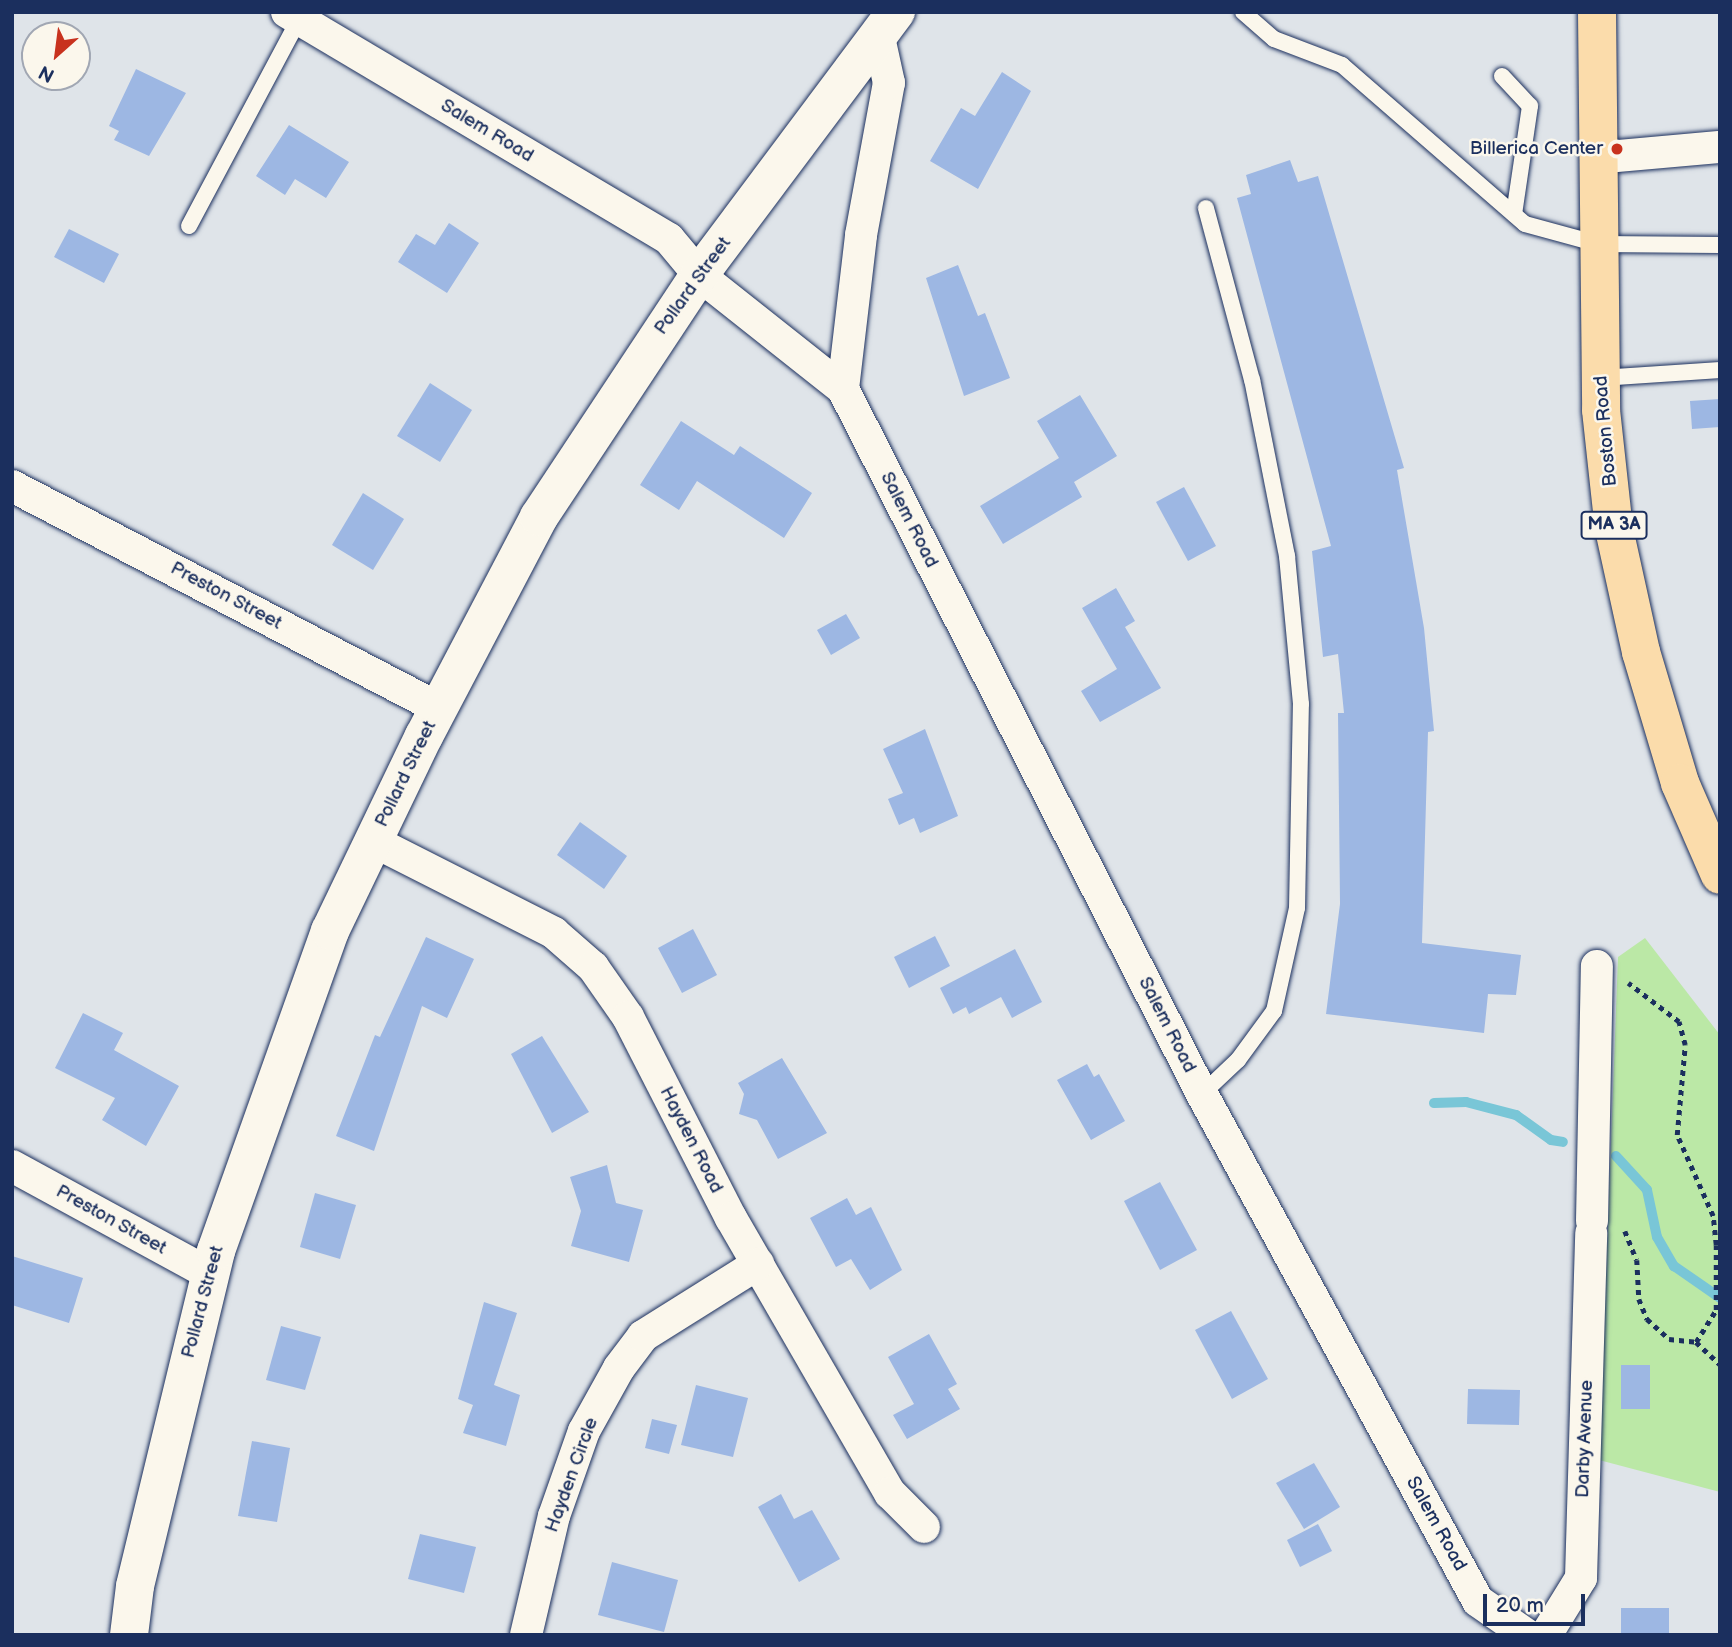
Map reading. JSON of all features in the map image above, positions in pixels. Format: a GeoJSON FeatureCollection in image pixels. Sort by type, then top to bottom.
{"type":"FeatureCollection","features":[{"type":"Feature","properties":{"kind":"main road","name":"Boston Road"},"geometry":{"type":"LineString","coordinates":[[1589,21],[1596,158],[1601,378],[1614,529],[1631,614],[1680,783],[1720,875]]}},
{"type":"Feature","properties":{"kind":"main road","name":"Pollard Street"},"geometry":{"type":"LineString","coordinates":[[129,1635],[135,1586],[210,1274],[325,944],[373,841],[539,517],[699,275],[888,24]]}},
{"type":"Feature","properties":{"kind":"street","name":"Salem Road"},"geometry":{"type":"LineString","coordinates":[[293,16],[669,239],[699,275],[842,388],[1202,1094],[1478,1601],[1527,1635]]}},
{"type":"Feature","properties":{"kind":"street"},"geometry":{"type":"LineString","coordinates":[[842,388],[860,235],[889,83],[888,24]]}},
{"type":"Feature","properties":{"kind":"street"},"geometry":{"type":"LineString","coordinates":[[1596,158],[1720,147]]}},
{"type":"Feature","properties":{"kind":"street","name":"Preston Street"},"geometry":{"type":"LineString","coordinates":[[13,485],[439,708]]}},
{"type":"Feature","properties":{"kind":"street","name":"Hayden Road"},"geometry":{"type":"LineString","coordinates":[[373,841],[554,933],[593,967],[628,1017],[758,1264],[890,1493],[924,1527]]}},
{"type":"Feature","properties":{"kind":"street","name":"Darby Avenue"},"geometry":{"type":"LineString","coordinates":[[1546,1635],[1581,1578],[1597,972]]}},
{"type":"Feature","properties":{"kind":"street","name":"Preston Street"},"geometry":{"type":"LineString","coordinates":[[12,1166],[210,1274]]}},
{"type":"Feature","properties":{"kind":"street","name":"Hayden Circle"},"geometry":{"type":"LineString","coordinates":[[526,1635],[554,1516],[584,1431],[620,1368],[643,1336],[758,1264]]}},
{"type":"Feature","properties":{"kind":"lane"},"geometry":{"type":"LineString","coordinates":[[1243,12],[1273,39],[1342,65],[1525,224],[1598,244],[1720,245]]}},
{"type":"Feature","properties":{"kind":"lane"},"geometry":{"type":"LineString","coordinates":[[189,226],[293,16]]}},
{"type":"Feature","properties":{"kind":"lane"},"geometry":{"type":"LineString","coordinates":[[1502,76],[1530,106],[1514,214]]}},
{"type":"Feature","properties":{"kind":"lane"},"geometry":{"type":"LineString","coordinates":[[1202,1094],[1238,1060],[1274,1011],[1297,908],[1301,704],[1287,556],[1252,380],[1206,208]]}},
{"type":"Feature","properties":{"kind":"lane"},"geometry":{"type":"LineString","coordinates":[[1601,378],[1720,370]]}},
{"type":"Feature","properties":{"kind":"path"},"geometry":{"type":"LineString","coordinates":[[1597,972],[1636,987],[1679,1022],[1686,1068],[1677,1135],[1713,1216],[1717,1282],[1716,1310],[1696,1342]]}},
{"type":"Feature","properties":{"kind":"path"},"geometry":{"type":"LineString","coordinates":[[1592,1217],[1628,1234],[1647,1319],[1669,1339],[1696,1342],[1720,1364]]}},
{"type":"Feature","properties":{"kind":"green space"},"geometry":{"type":"Polygon","coordinates":[[[1645,938],[1720,1035],[1720,1492],[1599,1460],[1618,957],[1645,938]]]}},
{"type":"Feature","properties":{"kind":"building"},"geometry":{"type":"Polygon","coordinates":[[[136,69],[186,93],[149,156],[114,140],[119,131],[109,126],[136,69]]]}},
{"type":"Feature","properties":{"kind":"building"},"geometry":{"type":"Polygon","coordinates":[[[1002,72],[1031,91],[978,189],[930,161],[961,108],[975,116],[1002,72]]]}},
{"type":"Feature","properties":{"kind":"building"},"geometry":{"type":"Polygon","coordinates":[[[289,125],[349,162],[326,198],[295,179],[285,195],[256,176],[289,125]]]}},
{"type":"Feature","properties":{"kind":"building"},"geometry":{"type":"Polygon","coordinates":[[[1290,160],[1298,182],[1318,176],[1404,468],[1397,470],[1424,628],[1434,731],[1428,732],[1422,943],[1521,955],[1516,995],[1488,994],[1484,1033],[1326,1014],[1340,904],[1338,713],[1344,713],[1338,654],[1323,657],[1312,551],[1331,546],[1237,198],[1251,194],[1246,175],[1290,160]]]}},
{"type":"Feature","properties":{"kind":"building"},"geometry":{"type":"Polygon","coordinates":[[[449,223],[479,243],[447,293],[398,262],[416,234],[435,245],[449,223]]]}},
{"type":"Feature","properties":{"kind":"building"},"geometry":{"type":"Polygon","coordinates":[[[69,229],[119,254],[104,283],[54,257],[69,229]]]}},
{"type":"Feature","properties":{"kind":"building"},"geometry":{"type":"Polygon","coordinates":[[[958,265],[978,316],[985,313],[1010,378],[964,396],[926,278],[958,265]]]}},
{"type":"Feature","properties":{"kind":"building"},"geometry":{"type":"Polygon","coordinates":[[[430,383],[472,410],[440,462],[397,436],[430,383]]]}},
{"type":"Feature","properties":{"kind":"building"},"geometry":{"type":"Polygon","coordinates":[[[1080,395],[1117,456],[1074,482],[1082,497],[1003,544],[980,506],[1059,458],[1037,421],[1080,395]]]}},
{"type":"Feature","properties":{"kind":"building"},"geometry":{"type":"Polygon","coordinates":[[[1720,399],[1720,427],[1692,429],[1690,401],[1720,399]]]}},
{"type":"Feature","properties":{"kind":"building"},"geometry":{"type":"Polygon","coordinates":[[[681,421],[734,455],[740,446],[812,493],[784,538],[697,481],[679,510],[640,485],[681,421]]]}},
{"type":"Feature","properties":{"kind":"building"},"geometry":{"type":"Polygon","coordinates":[[[1184,487],[1216,546],[1188,561],[1156,502],[1184,487]]]}},
{"type":"Feature","properties":{"kind":"building"},"geometry":{"type":"Polygon","coordinates":[[[363,493],[404,519],[373,570],[332,545],[363,493]]]}},
{"type":"Feature","properties":{"kind":"building"},"geometry":{"type":"Polygon","coordinates":[[[1116,588],[1135,621],[1125,627],[1161,688],[1100,722],[1081,691],[1117,669],[1082,608],[1116,588]]]}},
{"type":"Feature","properties":{"kind":"building"},"geometry":{"type":"Polygon","coordinates":[[[846,614],[860,638],[831,655],[817,630],[846,614]]]}},
{"type":"Feature","properties":{"kind":"building"},"geometry":{"type":"Polygon","coordinates":[[[925,729],[958,816],[920,833],[914,818],[899,825],[888,799],[903,793],[883,749],[925,729]]]}},
{"type":"Feature","properties":{"kind":"building"},"geometry":{"type":"Polygon","coordinates":[[[580,822],[627,856],[604,889],[557,855],[580,822]]]}},
{"type":"Feature","properties":{"kind":"building"},"geometry":{"type":"Polygon","coordinates":[[[693,929],[717,975],[682,993],[658,948],[693,929]]]}},
{"type":"Feature","properties":{"kind":"building"},"geometry":{"type":"Polygon","coordinates":[[[935,936],[950,966],[909,988],[894,957],[935,936]]]}},
{"type":"Feature","properties":{"kind":"building"},"geometry":{"type":"Polygon","coordinates":[[[426,937],[474,959],[447,1018],[422,1006],[374,1151],[336,1136],[375,1035],[380,1037],[426,937]]]}},
{"type":"Feature","properties":{"kind":"building"},"geometry":{"type":"Polygon","coordinates":[[[1015,949],[1042,1002],[1012,1018],[1001,997],[969,1014],[966,1007],[953,1014],[940,988],[1015,949]]]}},
{"type":"Feature","properties":{"kind":"building"},"geometry":{"type":"Polygon","coordinates":[[[83,1013],[123,1033],[114,1050],[179,1086],[146,1146],[102,1120],[115,1098],[55,1068],[83,1013]]]}},
{"type":"Feature","properties":{"kind":"building"},"geometry":{"type":"Polygon","coordinates":[[[542,1036],[589,1112],[552,1133],[511,1054],[542,1036]]]}},
{"type":"Feature","properties":{"kind":"building"},"geometry":{"type":"Polygon","coordinates":[[[782,1058],[827,1133],[778,1159],[757,1120],[739,1114],[744,1094],[738,1083],[782,1058]]]}},
{"type":"Feature","properties":{"kind":"building"},"geometry":{"type":"Polygon","coordinates":[[[1087,1064],[1094,1077],[1099,1074],[1125,1121],[1091,1140],[1057,1080],[1087,1064]]]}},
{"type":"Feature","properties":{"kind":"building"},"geometry":{"type":"Polygon","coordinates":[[[607,1165],[616,1203],[643,1210],[629,1262],[571,1246],[581,1211],[570,1177],[607,1165]]]}},
{"type":"Feature","properties":{"kind":"building"},"geometry":{"type":"Polygon","coordinates":[[[1160,1182],[1197,1250],[1160,1270],[1124,1201],[1160,1182]]]}},
{"type":"Feature","properties":{"kind":"building"},"geometry":{"type":"Polygon","coordinates":[[[315,1193],[356,1205],[340,1259],[300,1247],[315,1193]]]}},
{"type":"Feature","properties":{"kind":"building"},"geometry":{"type":"Polygon","coordinates":[[[847,1198],[856,1215],[871,1207],[902,1270],[870,1290],[851,1259],[836,1267],[810,1218],[847,1198]]]}},
{"type":"Feature","properties":{"kind":"building"},"geometry":{"type":"Polygon","coordinates":[[[12,1256],[83,1278],[69,1323],[12,1305],[12,1256]]]}},
{"type":"Feature","properties":{"kind":"building"},"geometry":{"type":"Polygon","coordinates":[[[484,1302],[517,1313],[494,1385],[520,1395],[506,1446],[463,1433],[473,1405],[458,1399],[484,1302]]]}},
{"type":"Feature","properties":{"kind":"building"},"geometry":{"type":"Polygon","coordinates":[[[1231,1311],[1268,1379],[1232,1399],[1195,1330],[1231,1311]]]}},
{"type":"Feature","properties":{"kind":"building"},"geometry":{"type":"Polygon","coordinates":[[[281,1326],[321,1337],[305,1390],[266,1380],[281,1326]]]}},
{"type":"Feature","properties":{"kind":"building"},"geometry":{"type":"Polygon","coordinates":[[[929,1334],[957,1384],[948,1389],[960,1409],[907,1439],[893,1415],[914,1404],[888,1357],[929,1334]]]}},
{"type":"Feature","properties":{"kind":"building"},"geometry":{"type":"Polygon","coordinates":[[[1621,1365],[1650,1365],[1650,1409],[1621,1409],[1621,1365]]]}},
{"type":"Feature","properties":{"kind":"building"},"geometry":{"type":"Polygon","coordinates":[[[696,1385],[748,1398],[733,1457],[681,1445],[696,1385]]]}},
{"type":"Feature","properties":{"kind":"building"},"geometry":{"type":"Polygon","coordinates":[[[1468,1389],[1520,1390],[1519,1425],[1467,1424],[1468,1389]]]}},
{"type":"Feature","properties":{"kind":"building"},"geometry":{"type":"Polygon","coordinates":[[[652,1419],[677,1425],[669,1454],[645,1448],[652,1419]]]}},
{"type":"Feature","properties":{"kind":"building"},"geometry":{"type":"Polygon","coordinates":[[[252,1441],[290,1448],[277,1522],[238,1516],[252,1441]]]}},
{"type":"Feature","properties":{"kind":"building"},"geometry":{"type":"Polygon","coordinates":[[[1314,1463],[1340,1507],[1304,1529],[1276,1483],[1314,1463]]]}},
{"type":"Feature","properties":{"kind":"building"},"geometry":{"type":"Polygon","coordinates":[[[781,1494],[794,1519],[812,1510],[840,1559],[799,1582],[758,1507],[781,1494]]]}},
{"type":"Feature","properties":{"kind":"building"},"geometry":{"type":"Polygon","coordinates":[[[1318,1524],[1332,1551],[1300,1567],[1287,1540],[1318,1524]]]}},
{"type":"Feature","properties":{"kind":"building"},"geometry":{"type":"Polygon","coordinates":[[[420,1534],[476,1547],[464,1593],[408,1579],[420,1534]]]}},
{"type":"Feature","properties":{"kind":"building"},"geometry":{"type":"Polygon","coordinates":[[[612,1562],[678,1580],[664,1632],[598,1615],[612,1562]]]}},
{"type":"Feature","properties":{"kind":"building"},"geometry":{"type":"Polygon","coordinates":[[[1621,1608],[1669,1608],[1669,1635],[1621,1635],[1621,1608]]]}},
{"type":"Feature","properties":{"kind":"waterway"},"geometry":{"type":"LineString","coordinates":[[1434,1103],[1466,1102],[1516,1115],[1551,1140],[1563,1142]]}},
{"type":"Feature","properties":{"kind":"waterway"},"geometry":{"type":"LineString","coordinates":[[1616,1156],[1647,1190],[1657,1237],[1674,1266],[1720,1298]]}},
{"type":"Feature","properties":{"kind":"place","name":"Billerica Center"},"geometry":{"type":"Point","coordinates":[1617,149]}}]}
